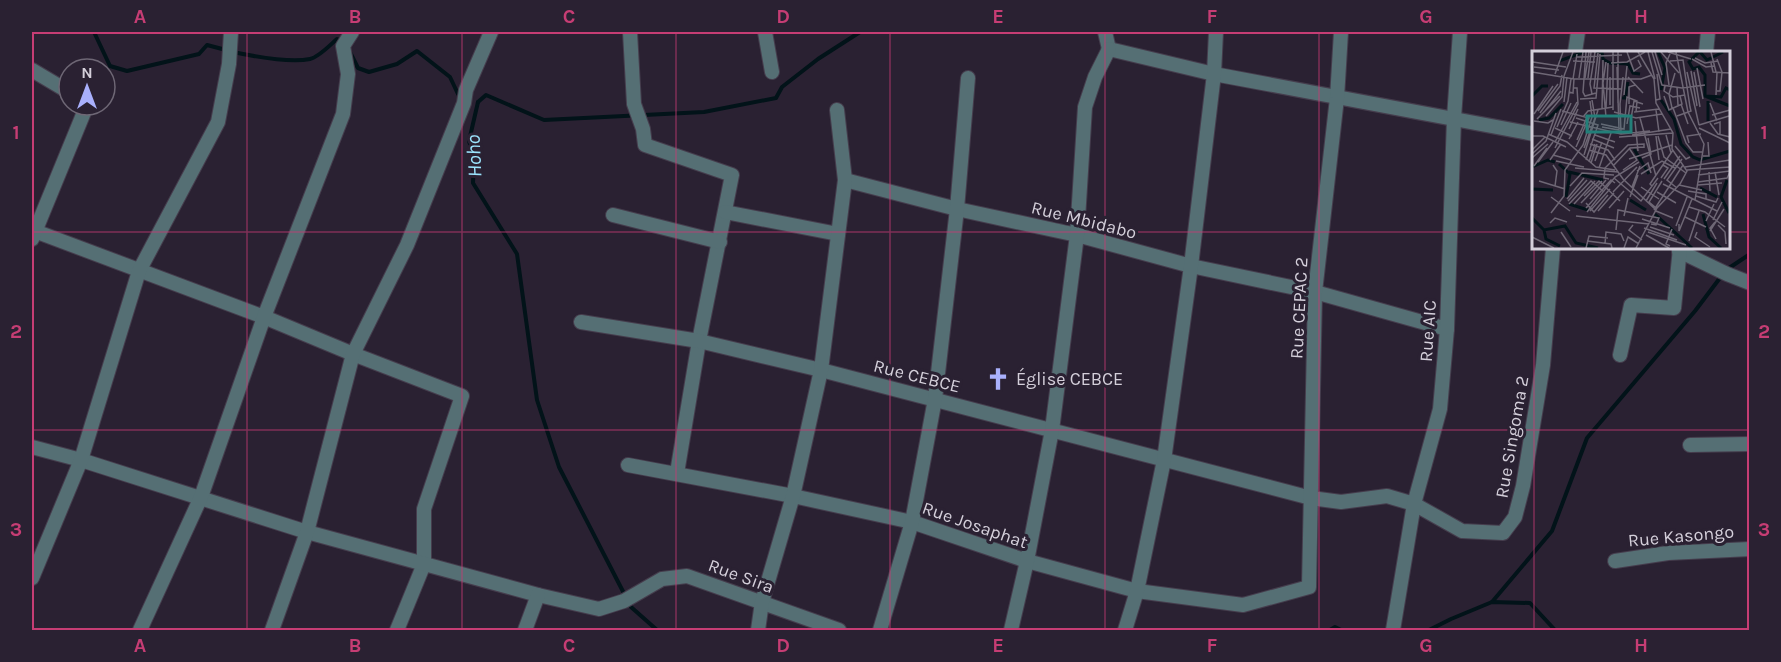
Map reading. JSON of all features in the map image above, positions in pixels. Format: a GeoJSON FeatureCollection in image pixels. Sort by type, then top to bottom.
{"type":"FeatureCollection","features":[{"type":"Feature","properties":{"kind":"street"},"geometry":{"type":"LineString","coordinates":[[140,630],[201,497],[264,317],[343,114],[348,74],[343,46],[352,32]]}},
{"type":"Feature","properties":{"kind":"street"},"geometry":{"type":"LineString","coordinates":[[272,630],[308,532],[353,354],[407,245],[491,32]]}},
{"type":"Feature","properties":{"kind":"street"},"geometry":{"type":"LineString","coordinates":[[630,32],[634,104],[643,129],[645,145],[732,175],[699,341],[677,473]]}},
{"type":"Feature","properties":{"kind":"street"},"geometry":{"type":"LineString","coordinates":[[765,32],[772,72]]}},
{"type":"Feature","properties":{"kind":"street"},"geometry":{"type":"LineString","coordinates":[[1011,630],[1027,561],[1052,429],[1077,235],[1085,107],[1095,76],[1108,49],[1105,32]]}},
{"type":"Feature","properties":{"kind":"street"},"geometry":{"type":"LineString","coordinates":[[1125,630],[1137,591],[1164,460],[1191,266],[1214,74],[1216,32]]}},
{"type":"Feature","properties":{"kind":"street","name":"Rue CEPAC 2"},"geometry":{"type":"LineString","coordinates":[[1310,587],[1315,292],[1337,98],[1341,32]]}},
{"type":"Feature","properties":{"kind":"street","name":"Rue AIC"},"geometry":{"type":"LineString","coordinates":[[1393,629],[1413,504],[1440,409],[1447,329],[1454,118],[1460,32]]}},
{"type":"Feature","properties":{"kind":"street"},"geometry":{"type":"LineString","coordinates":[[1575,51],[1578,32]]}},
{"type":"Feature","properties":{"kind":"street"},"geometry":{"type":"LineString","coordinates":[[1706,51],[1708,32]]}},
{"type":"Feature","properties":{"kind":"street"},"geometry":{"type":"LineString","coordinates":[[32,578],[81,460],[139,271],[218,122],[229,64],[230,36]]}},
{"type":"Feature","properties":{"kind":"street"},"geometry":{"type":"LineString","coordinates":[[1108,49],[1214,74],[1532,134]]}},
{"type":"Feature","properties":{"kind":"street"},"geometry":{"type":"LineString","coordinates":[[32,70],[57,85]]}},
{"type":"Feature","properties":{"kind":"street"},"geometry":{"type":"LineString","coordinates":[[880,630],[912,522],[935,399],[957,209],[968,78]]}},
{"type":"Feature","properties":{"kind":"street"},"geometry":{"type":"LineString","coordinates":[[758,630],[762,602],[793,496],[821,370],[845,180],[837,110]]}},
{"type":"Feature","properties":{"kind":"street"},"geometry":{"type":"LineString","coordinates":[[82,117],[32,233],[264,317],[462,396],[424,509],[424,564],[398,630]]}},
{"type":"Feature","properties":{"kind":"street","name":"Rue Mbidabo"},"geometry":{"type":"LineString","coordinates":[[845,180],[957,209],[1077,235],[1191,266],[1315,292],[1447,329]]}},
{"type":"Feature","properties":{"kind":"street"},"geometry":{"type":"LineString","coordinates":[[725,212],[838,234]]}},
{"type":"Feature","properties":{"kind":"street"},"geometry":{"type":"LineString","coordinates":[[613,215],[720,242]]}},
{"type":"Feature","properties":{"kind":"street","name":"Rue Singoma 2"},"geometry":{"type":"LineString","coordinates":[[1413,504],[1462,531],[1503,533],[1515,517],[1523,486],[1543,365],[1553,249]]}},
{"type":"Feature","properties":{"kind":"street"},"geometry":{"type":"LineString","coordinates":[[1620,355],[1631,305],[1674,308],[1680,249],[1749,283]]}},
{"type":"Feature","properties":{"kind":"street","name":"Rue CEBCE"},"geometry":{"type":"LineString","coordinates":[[581,322],[699,341],[821,370],[1311,498],[1341,502],[1387,496],[1413,504]]}},
{"type":"Feature","properties":{"kind":"street"},"geometry":{"type":"LineString","coordinates":[[1690,445],[1749,444]]}},
{"type":"Feature","properties":{"kind":"street","name":"Rue Sira"},"geometry":{"type":"LineString","coordinates":[[32,447],[81,460],[308,532],[538,595],[599,609],[628,598],[662,579],[687,576],[839,630]]}},
{"type":"Feature","properties":{"kind":"street","name":"Rue Josaphat"},"geometry":{"type":"LineString","coordinates":[[628,465],[793,496],[912,522],[1027,561],[1137,591],[1244,605],[1310,587]]}},
{"type":"Feature","properties":{"kind":"street","name":"Rue Kasongo"},"geometry":{"type":"LineString","coordinates":[[1615,561],[1668,554],[1749,549]]}},
{"type":"Feature","properties":{"kind":"street"},"geometry":{"type":"LineString","coordinates":[[525,630],[538,595]]}},
{"type":"Feature","properties":{"kind":"waterway","name":"Hoho"},"geometry":{"type":"LineString","coordinates":[[94,32],[110,66],[127,71],[199,54],[207,45],[226,50]]}},
{"type":"Feature","properties":{"kind":"waterway"},"geometry":{"type":"LineString","coordinates":[[478,102],[486,95],[544,120],[704,112],[776,98],[782,87],[818,59],[860,32]]}},
{"type":"Feature","properties":{"kind":"waterway","name":"Hoho"},"geometry":{"type":"LineString","coordinates":[[233,52],[302,60],[317,56],[337,39],[341,41]]}},
{"type":"Feature","properties":{"kind":"waterway","name":"Hoho"},"geometry":{"type":"LineString","coordinates":[[349,50],[358,68],[369,72],[397,64],[417,51],[450,77],[458,94],[461,95]]}},
{"type":"Feature","properties":{"kind":"waterway","name":"Hoho"},"geometry":{"type":"LineString","coordinates":[[478,102],[469,141],[474,156],[473,183],[517,254],[537,400],[559,467],[631,607],[657,630]]}},
{"type":"Feature","properties":{"kind":"waterway"},"geometry":{"type":"LineString","coordinates":[[1492,602],[1552,531],[1587,438],[1695,311],[1726,270],[1750,254]]}},
{"type":"Feature","properties":{"kind":"waterway","name":"Hoho"},"geometry":{"type":"LineString","coordinates":[[1429,630],[1492,602],[1530,603],[1555,630]]}},
{"type":"Feature","properties":{"kind":"waterway","name":"Hoho"},"geometry":{"type":"LineString","coordinates":[[1330,630],[1335,627],[1341,630]]}},
{"type":"Feature","properties":{"kind":"place","name":"Église CEBCE"},"geometry":{"type":"Point","coordinates":[998,379]}}]}
